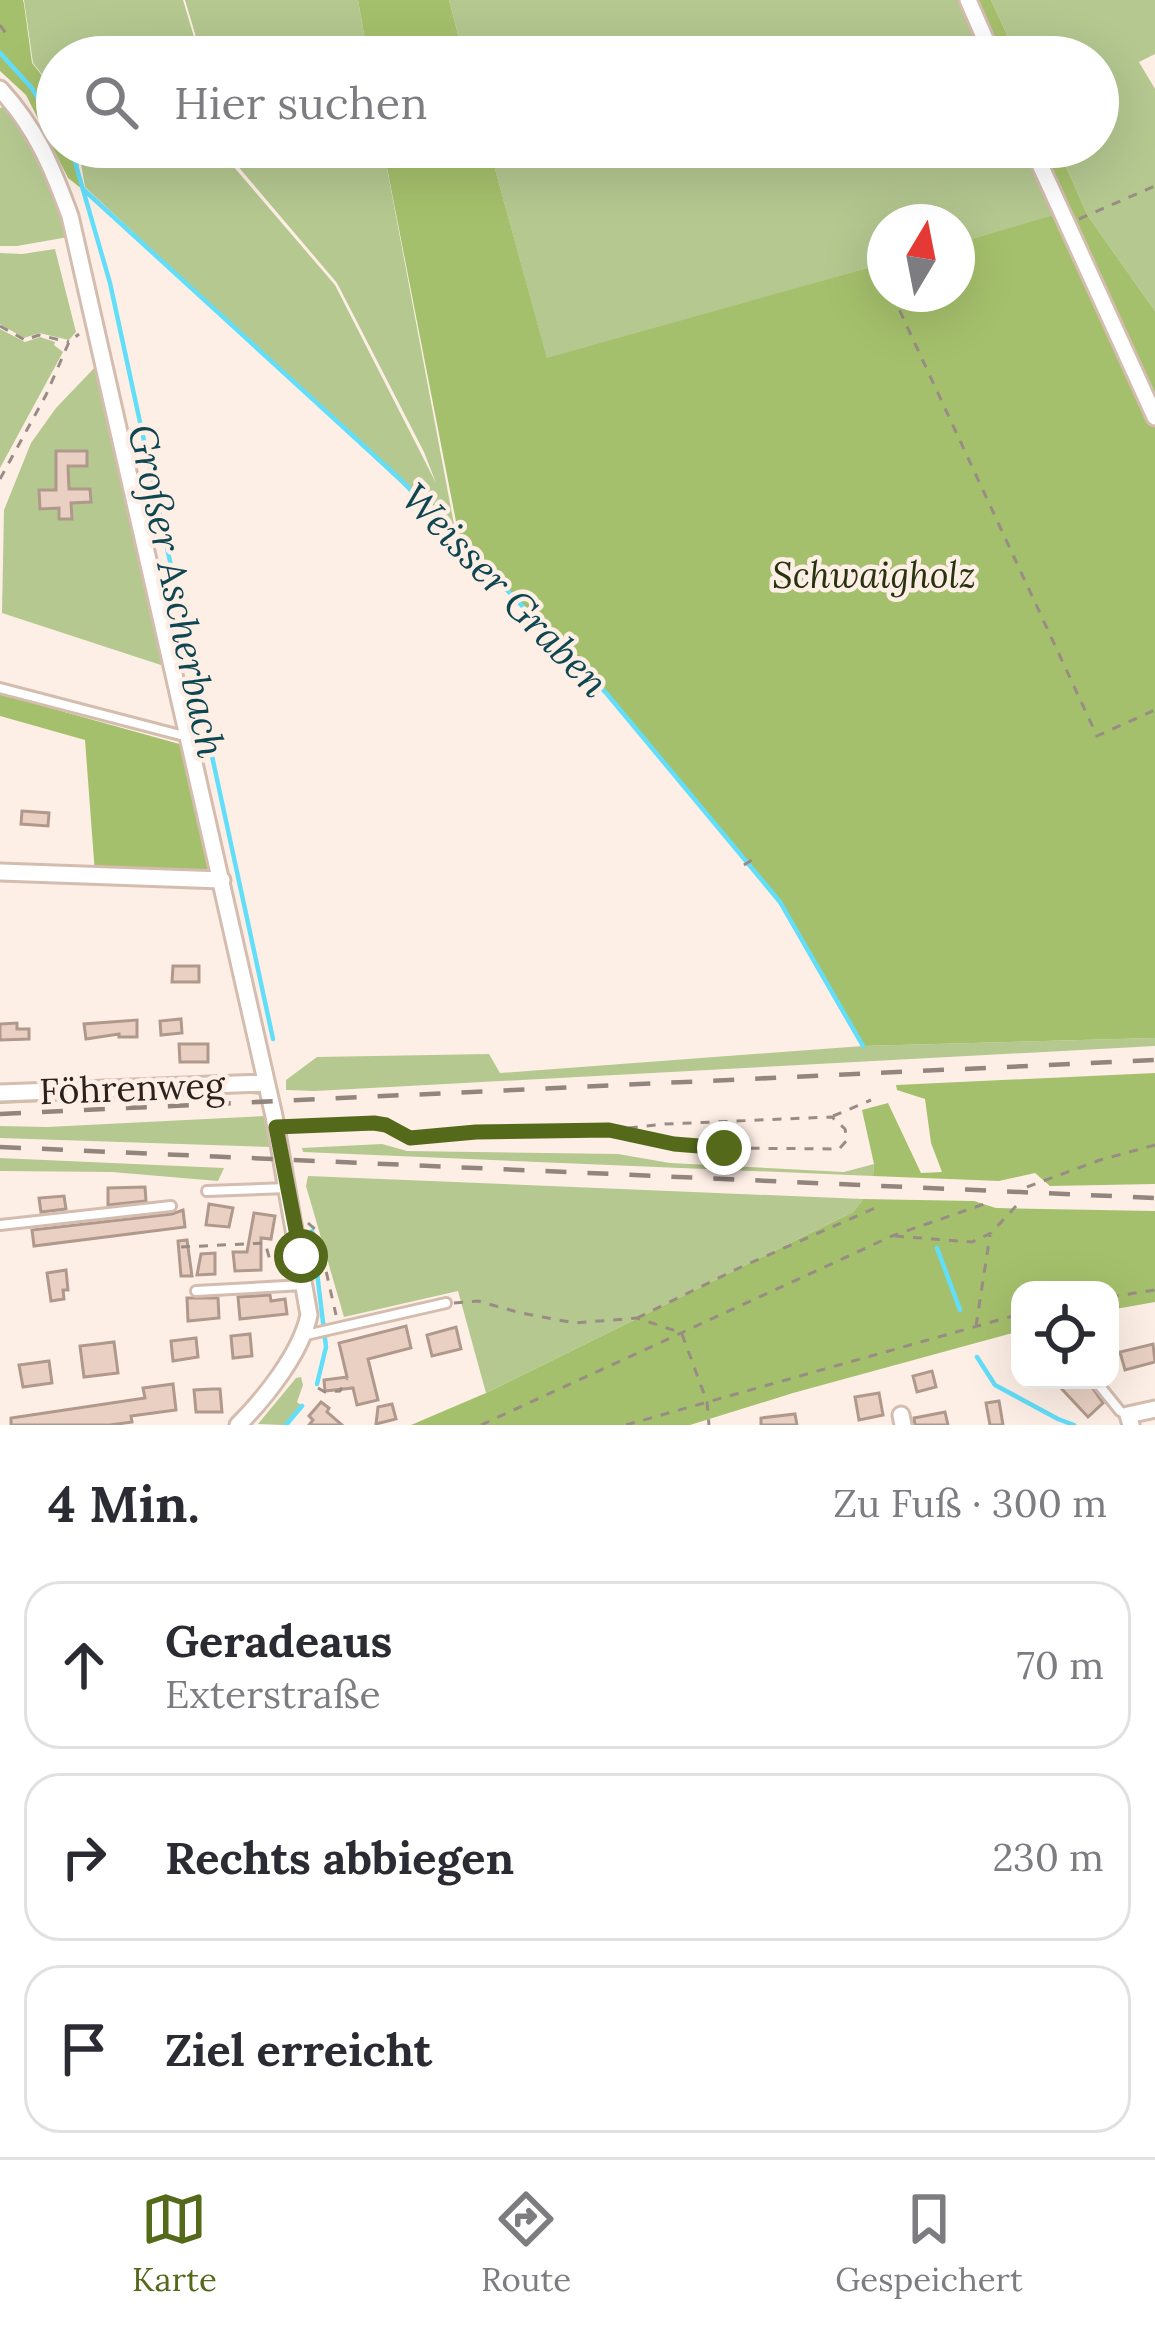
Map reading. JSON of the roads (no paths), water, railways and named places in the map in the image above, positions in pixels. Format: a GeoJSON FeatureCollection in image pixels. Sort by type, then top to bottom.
{"type":"FeatureCollection","features":[{"type":"Feature","properties":{"kind":"street"},"geometry":{"type":"LineString","coordinates":[[968,0],[984,36]]}},
{"type":"Feature","properties":{"kind":"street"},"geometry":{"type":"LineString","coordinates":[[0,89],[36,139]]}},
{"type":"Feature","properties":{"kind":"street"},"geometry":{"type":"LineString","coordinates":[[53,168],[70,216],[301,1256],[309,1316],[304,1336],[238,1425]]}},
{"type":"Feature","properties":{"kind":"street"},"geometry":{"type":"LineString","coordinates":[[1041,168],[1155,417]]}},
{"type":"Feature","properties":{"kind":"street"},"geometry":{"type":"LineString","coordinates":[[0,872],[221,880]]}},
{"type":"Feature","properties":{"kind":"street","name":"Föhrenweg"},"geometry":{"type":"LineString","coordinates":[[0,1093],[265,1082]]}},
{"type":"Feature","properties":{"kind":"street"},"geometry":{"type":"LineString","coordinates":[[1129,1420],[1155,1408]]}},
{"type":"Feature","properties":{"kind":"lane"},"geometry":{"type":"LineString","coordinates":[[0,688],[189,738]]}},
{"type":"Feature","properties":{"kind":"lane"},"geometry":{"type":"LineString","coordinates":[[207,1191],[287,1182]]}},
{"type":"Feature","properties":{"kind":"lane"},"geometry":{"type":"LineString","coordinates":[[0,1225],[171,1206]]}},
{"type":"Feature","properties":{"kind":"lane"},"geometry":{"type":"LineString","coordinates":[[196,1291],[305,1285]]}},
{"type":"Feature","properties":{"kind":"lane"},"geometry":{"type":"LineString","coordinates":[[304,1336],[446,1303]]}},
{"type":"Feature","properties":{"kind":"lane"},"geometry":{"type":"LineString","coordinates":[[1102,1389],[1129,1420]]}},
{"type":"Feature","properties":{"kind":"waterway","name":"Großer Ascherbach"},"geometry":{"type":"LineString","coordinates":[[0,53],[36,95]]}},
{"type":"Feature","properties":{"kind":"waterway","name":"Großer Ascherbach"},"geometry":{"type":"LineString","coordinates":[[77,168],[110,283],[273,1039]]}},
{"type":"Feature","properties":{"kind":"waterway","name":"Weisser Graben"},"geometry":{"type":"LineString","coordinates":[[83,189],[400,479],[607,694],[780,902],[863,1046]]}},
{"type":"Feature","properties":{"kind":"waterway","name":"Großer Ascherbach"},"geometry":{"type":"LineString","coordinates":[[312,1231],[326,1347],[317,1384]]}},
{"type":"Feature","properties":{"kind":"waterway","name":"Weisser Graben"},"geometry":{"type":"LineString","coordinates":[[937,1248],[960,1310]]}},
{"type":"Feature","properties":{"kind":"waterway","name":"Weisser Graben"},"geometry":{"type":"LineString","coordinates":[[977,1357],[995,1385],[1074,1425]]}},
{"type":"Feature","properties":{"kind":"waterway","name":"Großer Ascherbach"},"geometry":{"type":"LineString","coordinates":[[286,1425],[302,1406]]}},
{"type":"Feature","properties":{"kind":"railway"},"geometry":{"type":"LineString","coordinates":[[0,1114],[1155,1060]]}},
{"type":"Feature","properties":{"kind":"railway"},"geometry":{"type":"LineString","coordinates":[[0,1147],[1155,1198]]}},
{"type":"Feature","properties":{"kind":"park label","name":"Schwaigholz"},"geometry":{"type":"Point","coordinates":[874,575]}}]}
